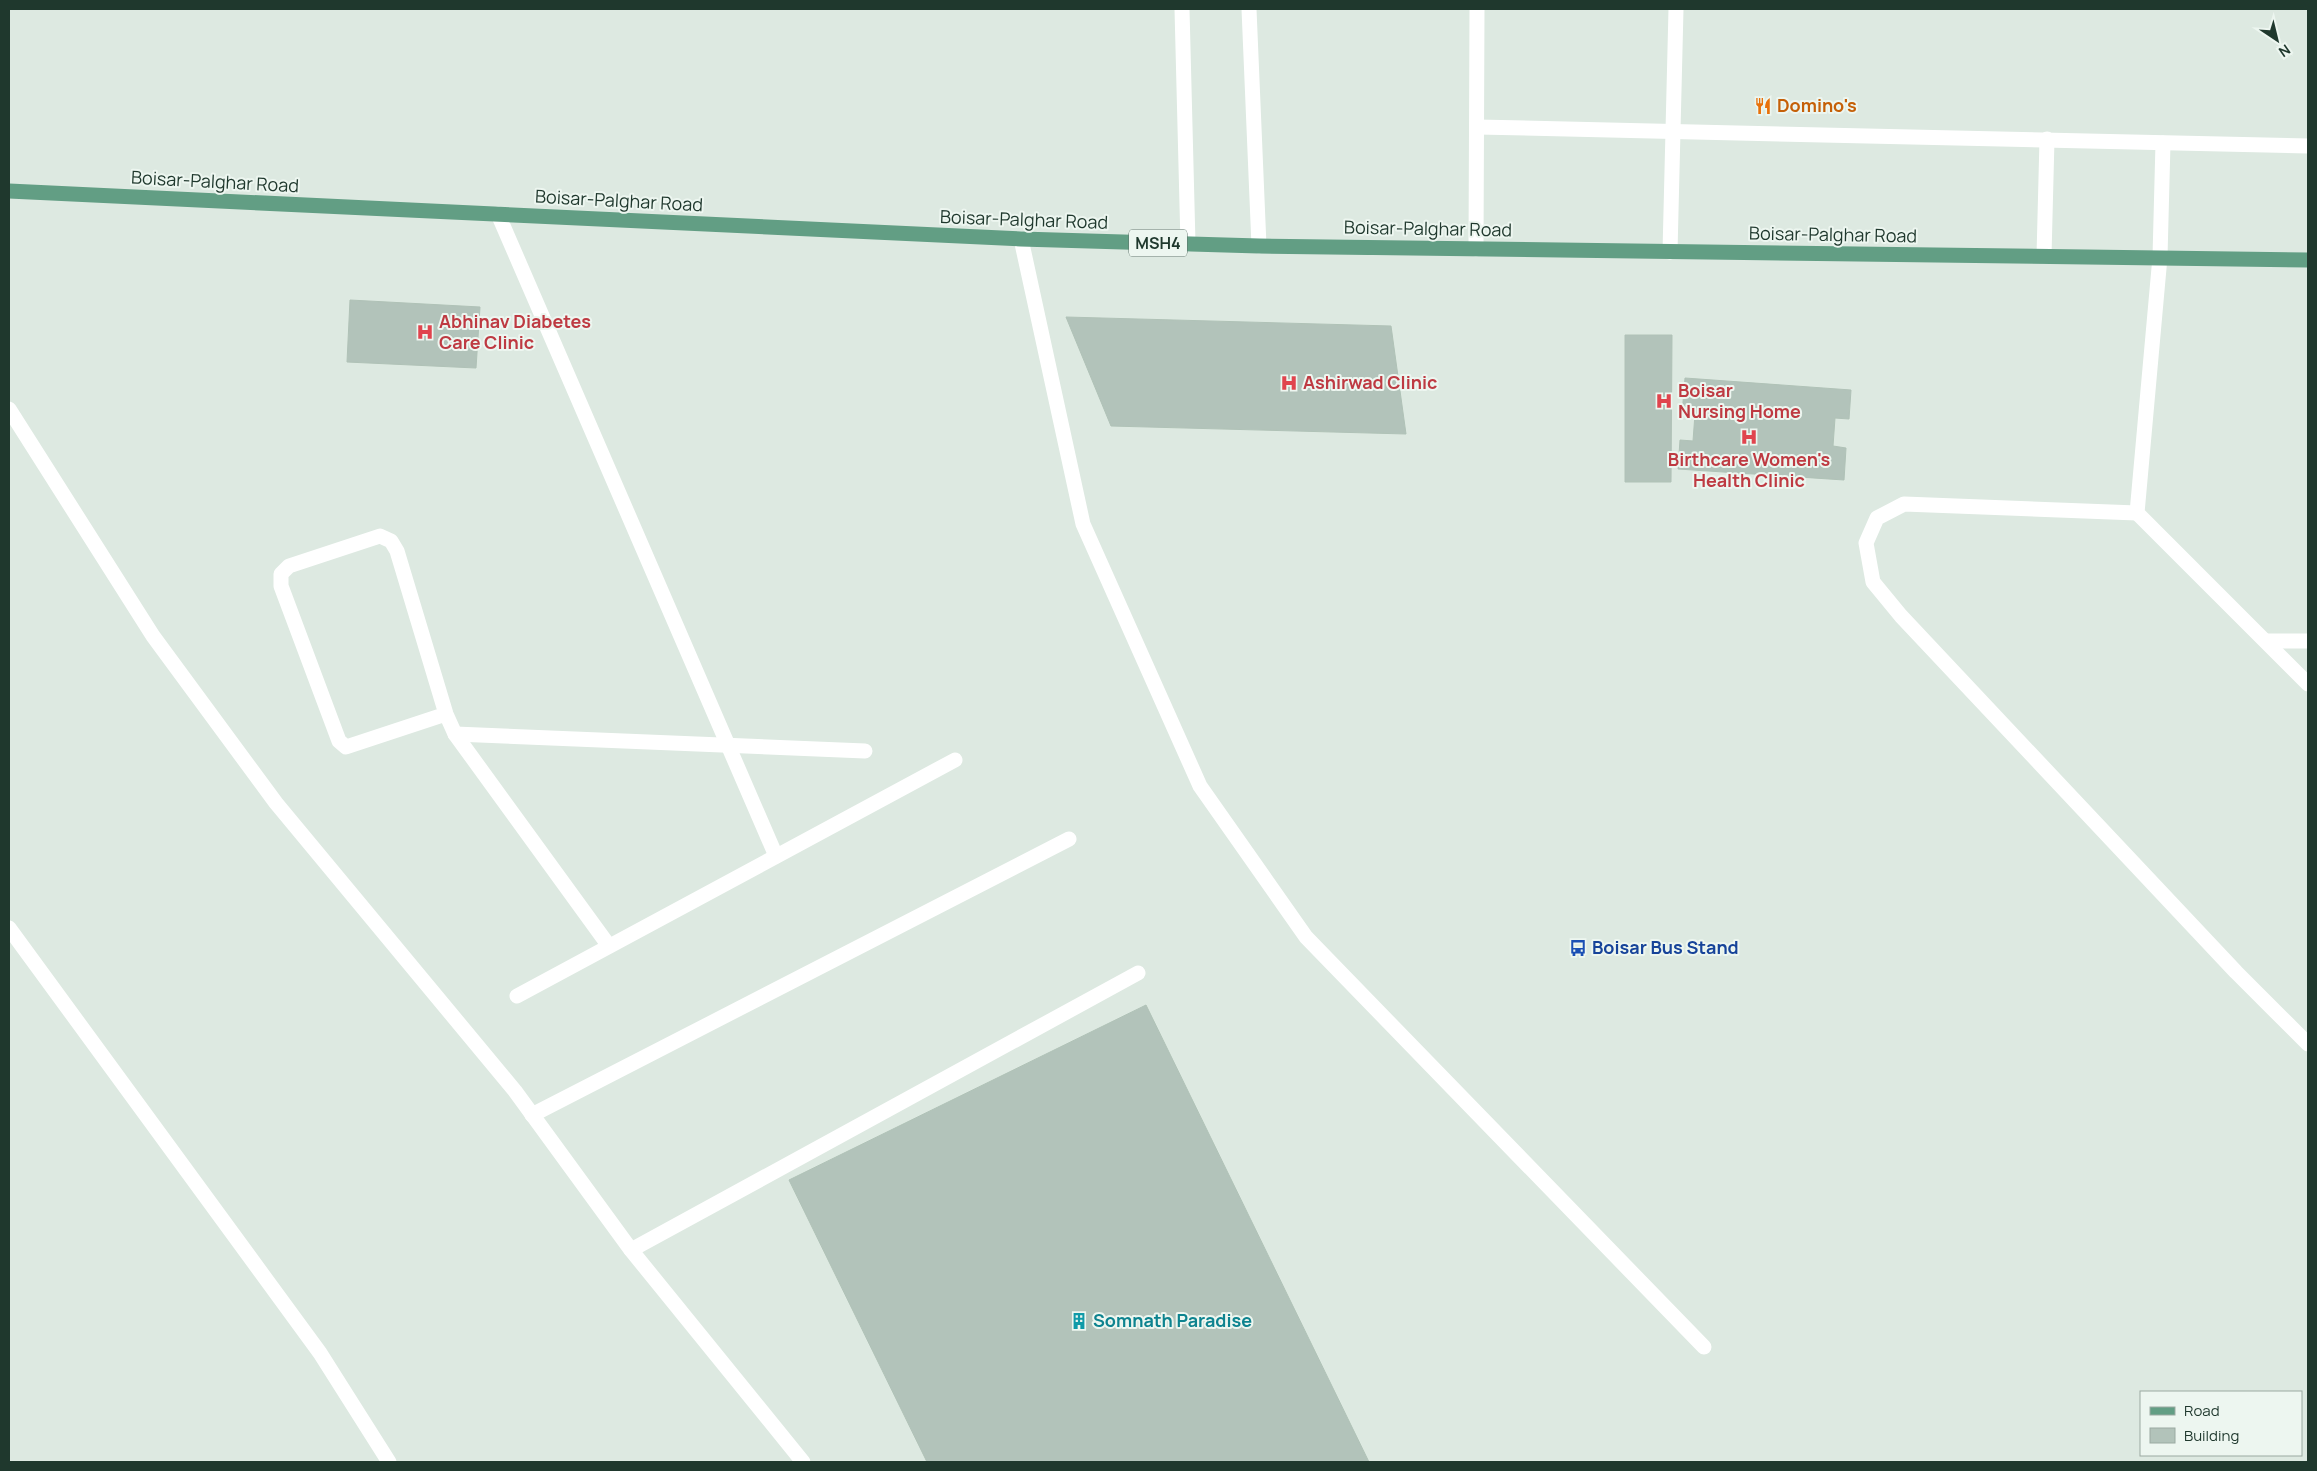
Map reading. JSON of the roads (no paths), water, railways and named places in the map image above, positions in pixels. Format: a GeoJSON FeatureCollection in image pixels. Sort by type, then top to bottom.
{"type":"FeatureCollection","features":[{"type":"Feature","properties":{"kind":"main road","name":"Boisar-Palghar Road"},"geometry":{"type":"LineString","coordinates":[[9,191],[1021,239],[1259,246],[2308,260]]}},
{"type":"Feature","properties":{"kind":"street"},"geometry":{"type":"LineString","coordinates":[[1182,9],[1188,244]]}},
{"type":"Feature","properties":{"kind":"street"},"geometry":{"type":"LineString","coordinates":[[1249,9],[1259,246]]}},
{"type":"Feature","properties":{"kind":"street"},"geometry":{"type":"LineString","coordinates":[[1476,249],[1477,9]]}},
{"type":"Feature","properties":{"kind":"street"},"geometry":{"type":"LineString","coordinates":[[1670,252],[1676,9]]}},
{"type":"Feature","properties":{"kind":"street"},"geometry":{"type":"LineString","coordinates":[[1477,127],[2308,146]]}},
{"type":"Feature","properties":{"kind":"street"},"geometry":{"type":"LineString","coordinates":[[2044,256],[2046,139]]}},
{"type":"Feature","properties":{"kind":"street"},"geometry":{"type":"LineString","coordinates":[[2137,513],[2160,258],[2163,143]]}},
{"type":"Feature","properties":{"kind":"street"},"geometry":{"type":"LineString","coordinates":[[498,214],[776,856]]}},
{"type":"Feature","properties":{"kind":"street"},"geometry":{"type":"LineString","coordinates":[[1021,239],[1082,524],[1200,786],[1306,937],[1704,1347]]}},
{"type":"Feature","properties":{"kind":"street"},"geometry":{"type":"LineString","coordinates":[[9,409],[153,636],[276,802],[532,1115],[631,1250],[803,1462]]}},
{"type":"Feature","properties":{"kind":"street"},"geometry":{"type":"LineString","coordinates":[[2308,684],[2137,513],[1904,504],[1877,518],[1866,543],[1873,582],[1902,616],[2236,972],[2308,1044]]}},
{"type":"Feature","properties":{"kind":"street"},"geometry":{"type":"LineString","coordinates":[[446,714],[346,747],[340,741],[333,723],[282,586],[281,574],[289,566],[380,536],[391,541],[397,551],[446,714],[455,734],[608,946]]}},
{"type":"Feature","properties":{"kind":"street"},"geometry":{"type":"LineString","coordinates":[[2266,642],[2308,641]]}},
{"type":"Feature","properties":{"kind":"street"},"geometry":{"type":"LineString","coordinates":[[455,734],[866,751]]}},
{"type":"Feature","properties":{"kind":"street"},"geometry":{"type":"LineString","coordinates":[[517,996],[955,760]]}},
{"type":"Feature","properties":{"kind":"street"},"geometry":{"type":"LineString","coordinates":[[532,1115],[1069,839]]}},
{"type":"Feature","properties":{"kind":"street"},"geometry":{"type":"LineString","coordinates":[[9,928],[320,1353],[389,1462]]}},
{"type":"Feature","properties":{"kind":"street"},"geometry":{"type":"LineString","coordinates":[[631,1250],[1138,973]]}},
{"type":"Feature","properties":{"kind":"place","name":"Domino's"},"geometry":{"type":"Point","coordinates":[1763,106]}},
{"type":"Feature","properties":{"kind":"place","name":"Abhinav Diabetes Care Clinic"},"geometry":{"type":"Point","coordinates":[425,332]}},
{"type":"Feature","properties":{"kind":"place","name":"Ashirwad Clinic"},"geometry":{"type":"Point","coordinates":[1289,383]}},
{"type":"Feature","properties":{"kind":"place","name":"Boisar Nursing Home"},"geometry":{"type":"Point","coordinates":[1664,401]}},
{"type":"Feature","properties":{"kind":"place","name":"Birthcare Women's Health Clinic"},"geometry":{"type":"Point","coordinates":[1749,437]}},
{"type":"Feature","properties":{"kind":"place","name":"Boisar Bus Stand"},"geometry":{"type":"Point","coordinates":[1578,948]}},
{"type":"Feature","properties":{"kind":"place","name":"Somnath Paradise"},"geometry":{"type":"Point","coordinates":[1079,1321]}}]}
